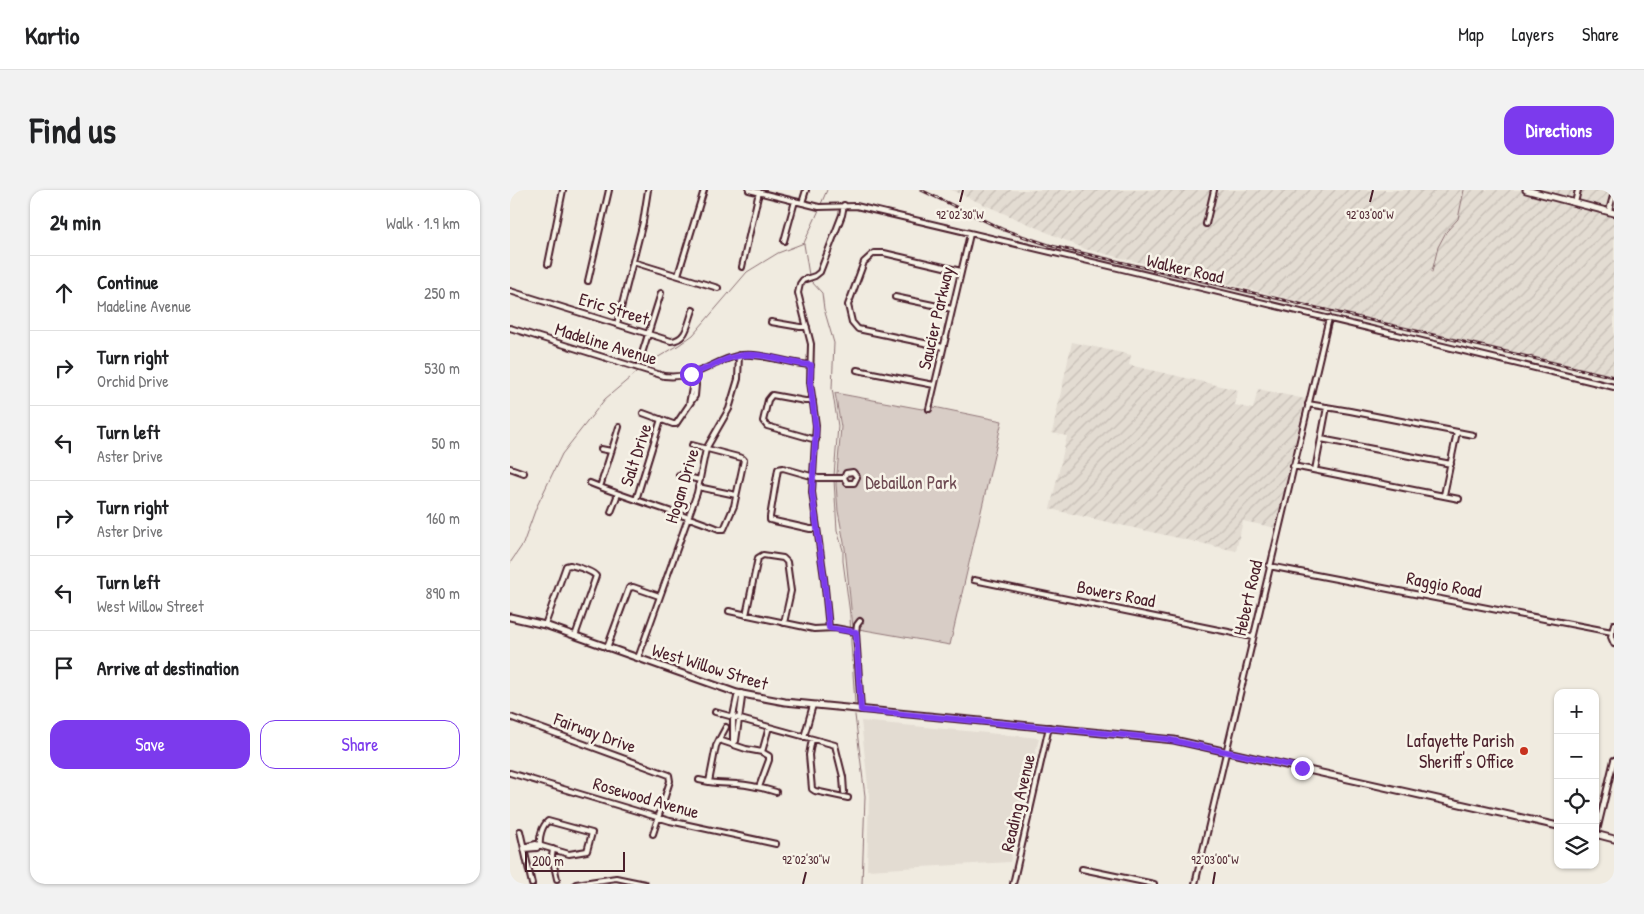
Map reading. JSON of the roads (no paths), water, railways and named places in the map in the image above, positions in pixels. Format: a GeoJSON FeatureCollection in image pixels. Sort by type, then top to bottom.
{"type":"FeatureCollection","features":[{"type":"Feature","properties":{"kind":"main road"},"geometry":{"type":"LineString","coordinates":[[1526,190],[1612,212]]}},
{"type":"Feature","properties":{"kind":"main road","name":"West Willow Street"},"geometry":{"type":"LineString","coordinates":[[510,617],[545,625],[740,694],[773,701],[1166,739],[1554,825]]}},
{"type":"Feature","properties":{"kind":"main road"},"geometry":{"type":"LineString","coordinates":[[1599,836],[1614,839]]}},
{"type":"Feature","properties":{"kind":"street"},"geometry":{"type":"LineString","coordinates":[[548,264],[563,190]]}},
{"type":"Feature","properties":{"kind":"street"},"geometry":{"type":"LineString","coordinates":[[588,281],[609,190]]}},
{"type":"Feature","properties":{"kind":"street"},"geometry":{"type":"LineString","coordinates":[[617,324],[643,222],[644,203],[648,190]]}},
{"type":"Feature","properties":{"kind":"street"},"geometry":{"type":"LineString","coordinates":[[678,275],[704,190]]}},
{"type":"Feature","properties":{"kind":"street","name":"Walker Road"},"geometry":{"type":"LineString","coordinates":[[749,190],[819,207],[856,206],[1614,387]]}},
{"type":"Feature","properties":{"kind":"street"},"geometry":{"type":"LineString","coordinates":[[802,203],[806,190]]}},
{"type":"Feature","properties":{"kind":"street"},"geometry":{"type":"LineString","coordinates":[[1206,224],[1214,190]]}},
{"type":"Feature","properties":{"kind":"street"},"geometry":{"type":"LineString","coordinates":[[1575,203],[1578,190]]}},
{"type":"Feature","properties":{"kind":"street"},"geometry":{"type":"LineString","coordinates":[[742,267],[759,192]]}},
{"type":"Feature","properties":{"kind":"street"},"geometry":{"type":"LineString","coordinates":[[1612,212],[1614,192]]}},
{"type":"Feature","properties":{"kind":"street"},"geometry":{"type":"LineString","coordinates":[[784,241],[795,201]]}},
{"type":"Feature","properties":{"kind":"street"},"geometry":{"type":"LineString","coordinates":[[829,628],[812,492],[816,425],[810,382],[811,349],[799,296],[799,288],[803,280],[820,272],[844,205]]}},
{"type":"Feature","properties":{"kind":"street","name":"Saucier Parkway"},"geometry":{"type":"LineString","coordinates":[[929,409],[970,234]]}},
{"type":"Feature","properties":{"kind":"street"},"geometry":{"type":"LineString","coordinates":[[943,347],[858,329],[852,322],[848,305],[864,262],[874,253],[884,253],[962,271]]}},
{"type":"Feature","properties":{"kind":"street"},"geometry":{"type":"LineString","coordinates":[[633,262],[718,288]]}},
{"type":"Feature","properties":{"kind":"street","name":"Eric Street"},"geometry":{"type":"LineString","coordinates":[[510,291],[671,340],[681,338],[685,333],[693,310]]}},
{"type":"Feature","properties":{"kind":"street"},"geometry":{"type":"LineString","coordinates":[[639,363],[660,293]]}},
{"type":"Feature","properties":{"kind":"street"},"geometry":{"type":"LineString","coordinates":[[895,297],[952,309]]}},
{"type":"Feature","properties":{"kind":"street","name":"Hebert Road"},"geometry":{"type":"LineString","coordinates":[[1195,884],[1329,318]]}},
{"type":"Feature","properties":{"kind":"street"},"geometry":{"type":"LineString","coordinates":[[771,322],[800,328],[807,327]]}},
{"type":"Feature","properties":{"kind":"street","name":"Madeline Avenue"},"geometry":{"type":"LineString","coordinates":[[510,328],[658,375],[693,374],[739,355],[755,355],[811,365]]}},
{"type":"Feature","properties":{"kind":"street","name":"Hogan Drive"},"geometry":{"type":"LineString","coordinates":[[638,658],[698,487],[706,449],[729,409],[738,379],[739,355]]}},
{"type":"Feature","properties":{"kind":"street"},"geometry":{"type":"LineString","coordinates":[[857,370],[934,385]]}},
{"type":"Feature","properties":{"kind":"street"},"geometry":{"type":"LineString","coordinates":[[643,413],[675,424],[692,401],[696,392],[693,374]]}},
{"type":"Feature","properties":{"kind":"street"},"geometry":{"type":"LineString","coordinates":[[813,400],[805,401],[772,395],[768,400],[763,421],[767,426],[816,440]]}},
{"type":"Feature","properties":{"kind":"street"},"geometry":{"type":"LineString","coordinates":[[1308,404],[1473,435]]}},
{"type":"Feature","properties":{"kind":"street"},"geometry":{"type":"LineString","coordinates":[[1315,470],[1328,407]]}},
{"type":"Feature","properties":{"kind":"street","name":"Salt Drive"},"geometry":{"type":"LineString","coordinates":[[636,500],[662,419]]}},
{"type":"Feature","properties":{"kind":"street"},"geometry":{"type":"LineString","coordinates":[[600,487],[619,427]]}},
{"type":"Feature","properties":{"kind":"street"},"geometry":{"type":"LineString","coordinates":[[1444,496],[1457,432]]}},
{"type":"Feature","properties":{"kind":"street"},"geometry":{"type":"LineString","coordinates":[[1321,438],[1451,464]]}},
{"type":"Feature","properties":{"kind":"street"},"geometry":{"type":"LineString","coordinates":[[590,483],[719,529],[724,529],[731,514],[744,460],[692,445]]}},
{"type":"Feature","properties":{"kind":"street"},"geometry":{"type":"LineString","coordinates":[[601,448],[611,451]]}},
{"type":"Feature","properties":{"kind":"street"},"geometry":{"type":"LineString","coordinates":[[1293,466],[1459,499]]}},
{"type":"Feature","properties":{"kind":"street"},"geometry":{"type":"LineString","coordinates":[[510,468],[524,473]]}},
{"type":"Feature","properties":{"kind":"street"},"geometry":{"type":"LineString","coordinates":[[817,529],[774,522],[770,518],[777,473],[780,468],[813,477],[844,478]]}},
{"type":"Feature","properties":{"kind":"street"},"geometry":{"type":"LineString","coordinates":[[679,475],[700,480]]}},
{"type":"Feature","properties":{"kind":"street"},"geometry":{"type":"LineString","coordinates":[[698,487],[736,495]]}},
{"type":"Feature","properties":{"kind":"street"},"geometry":{"type":"LineString","coordinates":[[611,512],[618,494]]}},
{"type":"Feature","properties":{"kind":"street"},"geometry":{"type":"LineString","coordinates":[[746,614],[758,558],[763,555],[783,558],[788,563],[791,591],[784,623]]}},
{"type":"Feature","properties":{"kind":"street"},"geometry":{"type":"LineString","coordinates":[[545,625],[566,566],[578,567],[594,573],[596,578],[575,636]]}},
{"type":"Feature","properties":{"kind":"street","name":"Raggio Road"},"geometry":{"type":"LineString","coordinates":[[1270,566],[1612,632]]}},
{"type":"Feature","properties":{"kind":"street","name":"Bowers Road"},"geometry":{"type":"LineString","coordinates":[[974,580],[1253,637]]}},
{"type":"Feature","properties":{"kind":"street"},"geometry":{"type":"LineString","coordinates":[[607,648],[629,588],[633,587],[659,596]]}},
{"type":"Feature","properties":{"kind":"street"},"geometry":{"type":"LineString","coordinates":[[729,611],[814,629],[829,628],[856,632]]}},
{"type":"Feature","properties":{"kind":"street"},"geometry":{"type":"LineString","coordinates":[[860,621],[856,632],[861,710]]}},
{"type":"Feature","properties":{"kind":"street"},"geometry":{"type":"LineString","coordinates":[[1614,624],[1612,632],[1614,644]]}},
{"type":"Feature","properties":{"kind":"street"},"geometry":{"type":"LineString","coordinates":[[732,743],[736,741],[737,736],[742,698],[740,694]]}},
{"type":"Feature","properties":{"kind":"street"},"geometry":{"type":"LineString","coordinates":[[732,743],[734,709],[737,696],[740,694]]}},
{"type":"Feature","properties":{"kind":"street"},"geometry":{"type":"LineString","coordinates":[[804,737],[813,705]]}},
{"type":"Feature","properties":{"kind":"street"},"geometry":{"type":"LineString","coordinates":[[734,709],[737,711],[741,708]]}},
{"type":"Feature","properties":{"kind":"street"},"geometry":{"type":"LineString","coordinates":[[715,712],[835,745],[843,777],[844,792]]}},
{"type":"Feature","properties":{"kind":"street","name":"Fairway Drive"},"geometry":{"type":"LineString","coordinates":[[510,717],[667,773],[670,776],[658,817]]}},
{"type":"Feature","properties":{"kind":"street"},"geometry":{"type":"LineString","coordinates":[[762,752],[769,726]]}},
{"type":"Feature","properties":{"kind":"street"},"geometry":{"type":"LineString","coordinates":[[710,782],[716,746],[726,727]]}},
{"type":"Feature","properties":{"kind":"street","name":"Reading Avenue"},"geometry":{"type":"LineString","coordinates":[[1013,884],[1049,727]]}},
{"type":"Feature","properties":{"kind":"street"},"geometry":{"type":"LineString","coordinates":[[812,739],[809,755],[812,789],[848,798]]}},
{"type":"Feature","properties":{"kind":"street"},"geometry":{"type":"LineString","coordinates":[[719,740],[762,752],[769,756],[759,787]]}},
{"type":"Feature","properties":{"kind":"street"},"geometry":{"type":"LineString","coordinates":[[1599,824],[1614,760]]}},
{"type":"Feature","properties":{"kind":"street","name":"Rosewood Avenue"},"geometry":{"type":"LineString","coordinates":[[510,773],[682,824],[776,844]]}},
{"type":"Feature","properties":{"kind":"street"},"geometry":{"type":"LineString","coordinates":[[699,780],[722,785],[727,783],[759,787],[776,792]]}},
{"type":"Feature","properties":{"kind":"street"},"geometry":{"type":"LineString","coordinates":[[653,834],[658,817]]}},
{"type":"Feature","properties":{"kind":"street"},"geometry":{"type":"LineString","coordinates":[[525,849],[539,845],[569,854],[587,851],[592,833],[548,821],[544,824],[539,845]]}},
{"type":"Feature","properties":{"kind":"street"},"geometry":{"type":"LineString","coordinates":[[520,831],[532,884]]}},
{"type":"Feature","properties":{"kind":"street"},"geometry":{"type":"LineString","coordinates":[[553,849],[552,856],[557,879]]}},
{"type":"Feature","properties":{"kind":"street"},"geometry":{"type":"LineString","coordinates":[[1082,870],[1154,884]]}},
{"type":"Feature","properties":{"kind":"street"},"geometry":{"type":"LineString","coordinates":[[576,884],[616,878],[645,884]]}},
{"type":"Feature","properties":{"kind":"waterway"},"geometry":{"type":"LineString","coordinates":[[821,204],[827,190]]}},
{"type":"Feature","properties":{"kind":"waterway"},"geometry":{"type":"LineString","coordinates":[[1432,272],[1438,247],[1446,232],[1458,219],[1464,190]]}},
{"type":"Feature","properties":{"kind":"waterway"},"geometry":{"type":"LineString","coordinates":[[643,366],[693,335],[747,272],[778,253],[804,243],[819,210]]}},
{"type":"Feature","properties":{"kind":"waterway"},"geometry":{"type":"LineString","coordinates":[[804,244],[809,275]]}},
{"type":"Feature","properties":{"kind":"waterway"},"geometry":{"type":"LineString","coordinates":[[811,281],[822,293],[824,309],[834,343],[832,388],[838,426],[834,476]]}},
{"type":"Feature","properties":{"kind":"waterway"},"geometry":{"type":"LineString","coordinates":[[510,563],[523,544],[536,508],[562,454],[605,399],[637,372]]}},
{"type":"Feature","properties":{"kind":"waterway"},"geometry":{"type":"LineString","coordinates":[[834,480],[837,530],[843,550],[850,614],[855,703]]}},
{"type":"Feature","properties":{"kind":"waterway"},"geometry":{"type":"LineString","coordinates":[[855,715],[865,796],[862,884]]}},
{"type":"Feature","properties":{"kind":"railway"},"geometry":{"type":"LineString","coordinates":[[921,190],[1004,230],[1052,246],[1614,377]]}},
{"type":"Feature","properties":{"kind":"place","name":"Lafayette Parish Sheriff's Office"},"geometry":{"type":"Point","coordinates":[1524,751]}},
{"type":"Feature","properties":{"kind":"park label","name":"Debaillon Park"},"geometry":{"type":"Point","coordinates":[911,483]}}]}
